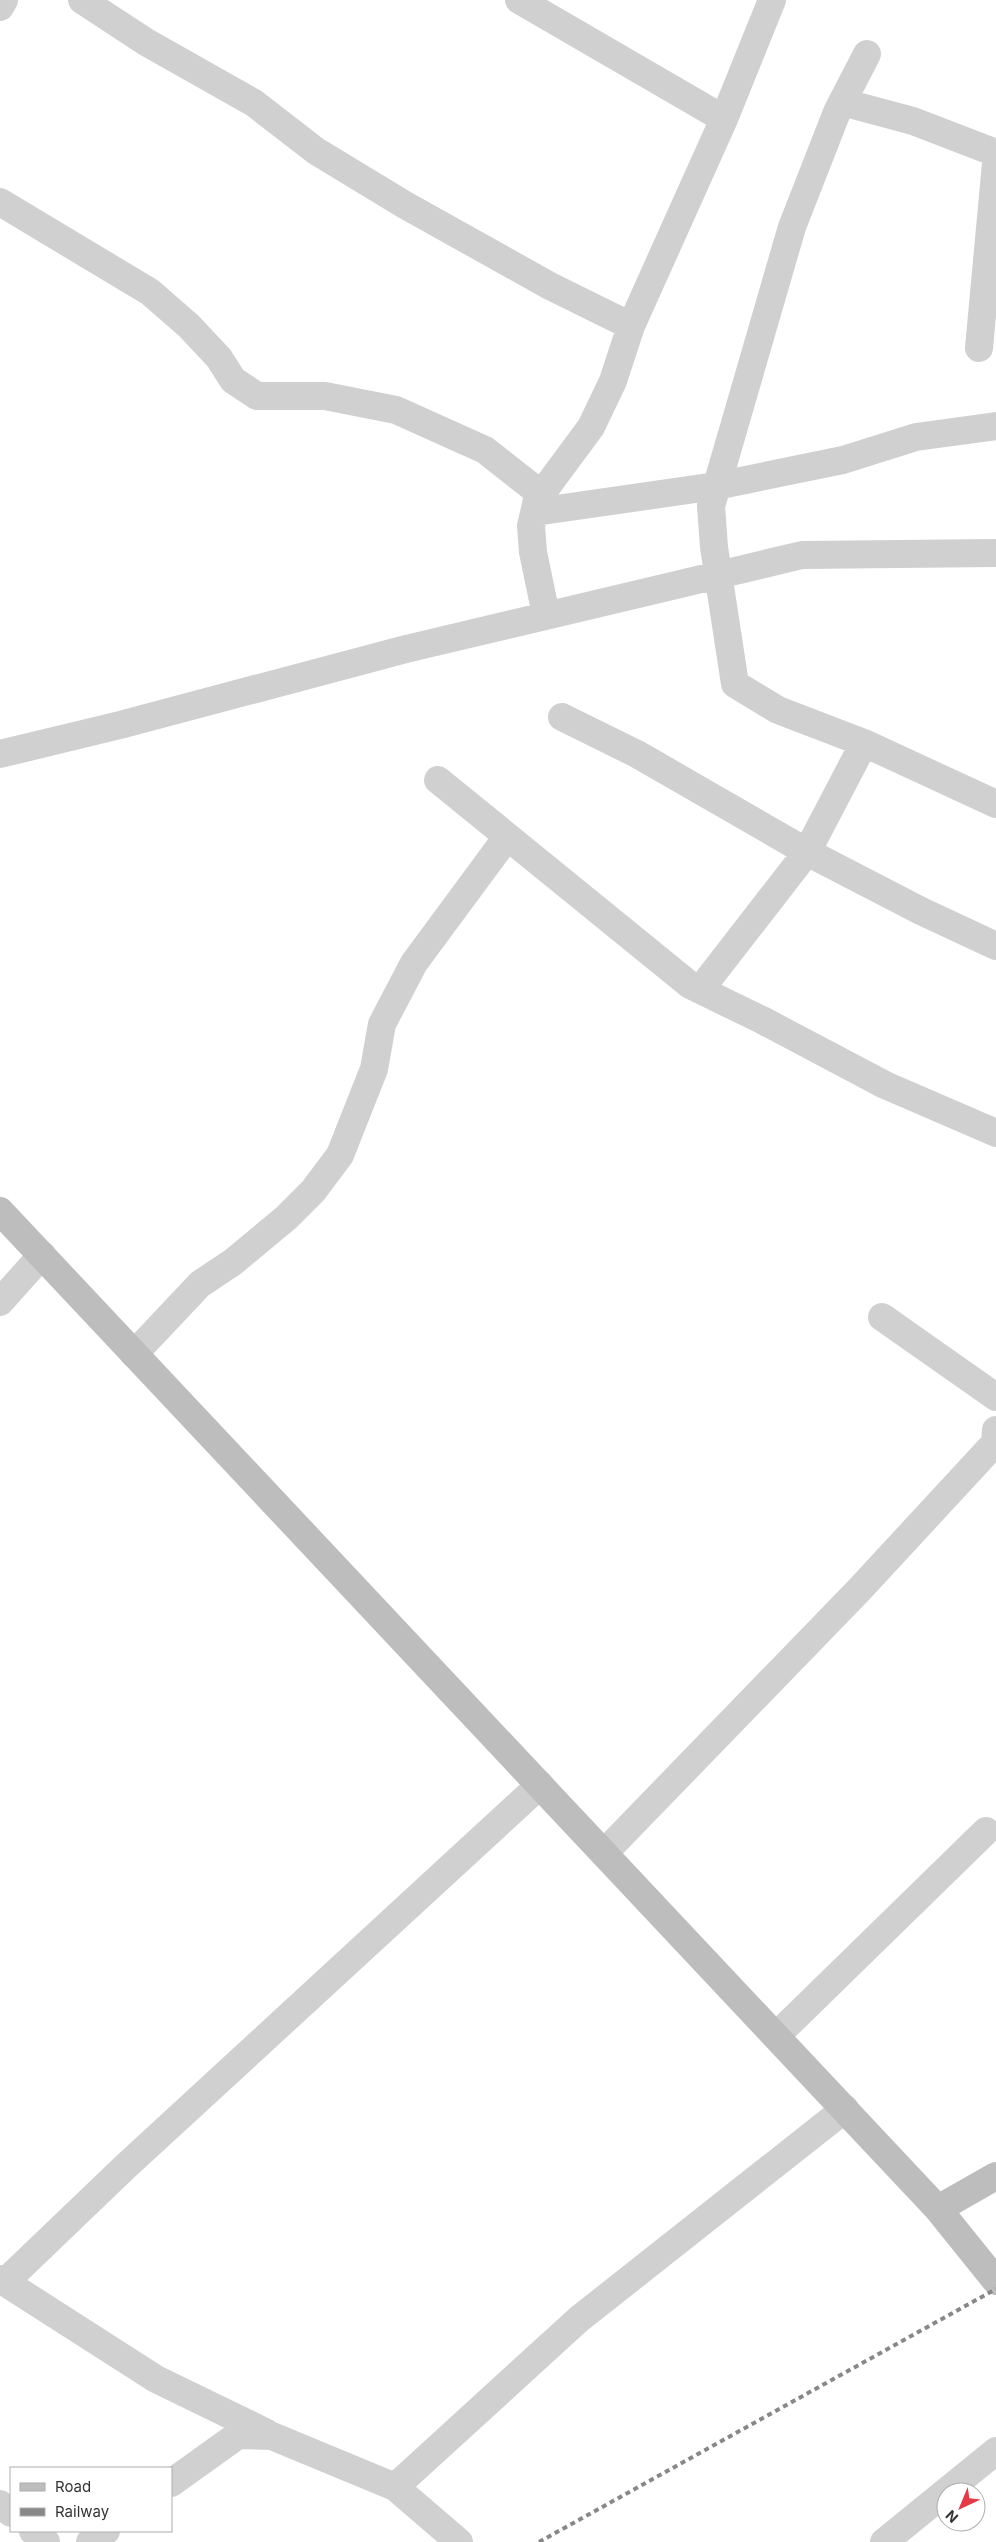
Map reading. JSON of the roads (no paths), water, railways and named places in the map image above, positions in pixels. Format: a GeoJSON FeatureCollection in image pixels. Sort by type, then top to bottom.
{"type":"FeatureCollection","features":[{"type":"Feature","properties":{"kind":"main road"},"geometry":{"type":"LineString","coordinates":[[0,1211],[844,2109],[938,2210],[996,2281]]}},
{"type":"Feature","properties":{"kind":"main road"},"geometry":{"type":"LineString","coordinates":[[938,2210],[996,2176]]}},
{"type":"Feature","properties":{"kind":"street"},"geometry":{"type":"LineString","coordinates":[[0,7],[4,0]]}},
{"type":"Feature","properties":{"kind":"street"},"geometry":{"type":"LineString","coordinates":[[82,0],[146,42],[254,103],[316,151],[405,205],[550,286],[631,326]]}},
{"type":"Feature","properties":{"kind":"street"},"geometry":{"type":"LineString","coordinates":[[519,0],[724,119]]}},
{"type":"Feature","properties":{"kind":"street"},"geometry":{"type":"LineString","coordinates":[[546,615],[533,552],[532,526],[538,503],[591,427],[613,381],[631,326],[724,119],[772,0]]}},
{"type":"Feature","properties":{"kind":"street"},"geometry":{"type":"LineString","coordinates":[[867,54],[842,102],[792,227],[711,506],[718,574],[735,684],[778,710],[864,743],[996,804]]}},
{"type":"Feature","properties":{"kind":"street"},"geometry":{"type":"LineString","coordinates":[[842,102],[913,121],[996,153]]}},
{"type":"Feature","properties":{"kind":"street"},"geometry":{"type":"LineString","coordinates":[[979,348],[996,163]]}},
{"type":"Feature","properties":{"kind":"street"},"geometry":{"type":"LineString","coordinates":[[0,202],[150,292],[195,332],[219,358],[233,380],[257,396],[325,396],[396,410],[485,450],[538,503]]}},
{"type":"Feature","properties":{"kind":"street"},"geometry":{"type":"LineString","coordinates":[[538,503],[716,486],[843,460],[916,437],[996,426]]}},
{"type":"Feature","properties":{"kind":"street"},"geometry":{"type":"LineString","coordinates":[[0,754],[120,725],[406,649],[802,555],[996,553]]}},
{"type":"Feature","properties":{"kind":"street"},"geometry":{"type":"LineString","coordinates":[[562,717],[637,754],[807,852],[921,911],[996,946]]}},
{"type":"Feature","properties":{"kind":"street"},"geometry":{"type":"LineString","coordinates":[[700,990],[807,852],[864,743]]}},
{"type":"Feature","properties":{"kind":"street"},"geometry":{"type":"LineString","coordinates":[[438,780],[690,985],[762,1020],[885,1085],[996,1133]]}},
{"type":"Feature","properties":{"kind":"street"},"geometry":{"type":"LineString","coordinates":[[134,1354],[200,1284],[233,1262],[286,1218],[314,1190],[340,1155],[374,1069],[382,1024],[414,963],[507,837]]}},
{"type":"Feature","properties":{"kind":"street"},"geometry":{"type":"LineString","coordinates":[[0,1302],[42,1255]]}},
{"type":"Feature","properties":{"kind":"street"},"geometry":{"type":"LineString","coordinates":[[882,1317],[996,1397]]}},
{"type":"Feature","properties":{"kind":"street"},"geometry":{"type":"LineString","coordinates":[[604,1853],[859,1590],[995,1443],[996,1430]]}},
{"type":"Feature","properties":{"kind":"street"},"geometry":{"type":"LineString","coordinates":[[459,2542],[394,2487],[272,2436],[156,2380],[3,2281],[124,2167],[540,1785]]}},
{"type":"Feature","properties":{"kind":"street"},"geometry":{"type":"LineString","coordinates":[[776,2036],[986,1831]]}},
{"type":"Feature","properties":{"kind":"street"},"geometry":{"type":"LineString","coordinates":[[394,2487],[579,2319],[844,2109]]}},
{"type":"Feature","properties":{"kind":"street"},"geometry":{"type":"LineString","coordinates":[[172,2482],[238,2435],[272,2436]]}},
{"type":"Feature","properties":{"kind":"street"},"geometry":{"type":"LineString","coordinates":[[884,2542],[996,2451]]}},
{"type":"Feature","properties":{"kind":"street"},"geometry":{"type":"LineString","coordinates":[[0,2504],[10,2512]]}},
{"type":"Feature","properties":{"kind":"street"},"geometry":{"type":"LineString","coordinates":[[34,2532],[46,2542]]}},
{"type":"Feature","properties":{"kind":"street"},"geometry":{"type":"LineString","coordinates":[[90,2542],[105,2532]]}},
{"type":"Feature","properties":{"kind":"railway"},"geometry":{"type":"LineString","coordinates":[[539,2542],[996,2289]]}}]}
